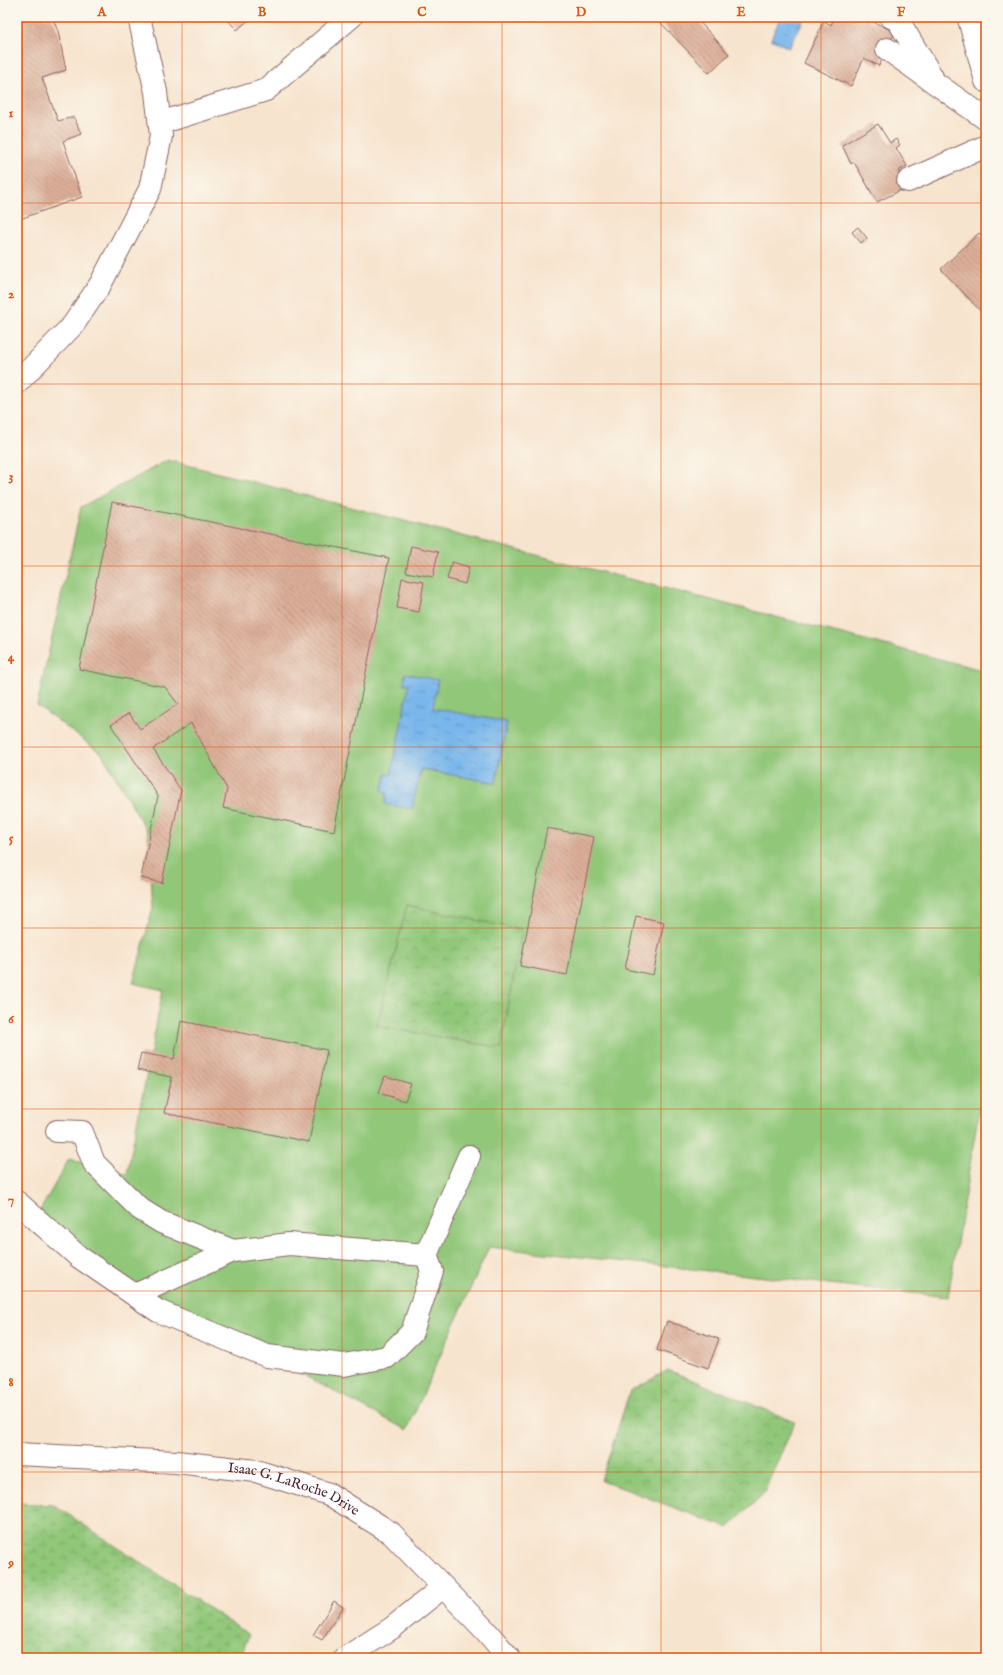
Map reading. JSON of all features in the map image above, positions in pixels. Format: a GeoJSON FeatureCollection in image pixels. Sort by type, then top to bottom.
{"type":"FeatureCollection","features":[{"type":"Feature","properties":{"kind":"street"},"geometry":{"type":"LineString","coordinates":[[17,383],[73,325],[100,286],[150,189],[161,136],[156,92],[139,17]]}},
{"type":"Feature","properties":{"kind":"street"},"geometry":{"type":"LineString","coordinates":[[160,123],[266,90],[351,17]]}},
{"type":"Feature","properties":{"kind":"street"},"geometry":{"type":"LineString","coordinates":[[891,17],[898,20],[937,84]]}},
{"type":"Feature","properties":{"kind":"street"},"geometry":{"type":"LineString","coordinates":[[969,19],[986,81]]}},
{"type":"Feature","properties":{"kind":"street"},"geometry":{"type":"LineString","coordinates":[[887,49],[986,119]]}},
{"type":"Feature","properties":{"kind":"street"},"geometry":{"type":"LineString","coordinates":[[908,181],[986,146]]}},
{"type":"Feature","properties":{"kind":"street"},"geometry":{"type":"LineString","coordinates":[[57,1132],[82,1132],[94,1163],[140,1209],[161,1222],[233,1251]]}},
{"type":"Feature","properties":{"kind":"street"},"geometry":{"type":"LineString","coordinates":[[17,1202],[79,1257],[158,1311],[267,1356],[344,1365],[386,1357],[412,1332],[432,1271],[426,1255],[469,1156]]}},
{"type":"Feature","properties":{"kind":"street"},"geometry":{"type":"LineString","coordinates":[[135,1295],[233,1251],[289,1244],[426,1255]]}},
{"type":"Feature","properties":{"kind":"street","name":"Isaac G. LaRoche Drive"},"geometry":{"type":"LineString","coordinates":[[17,1454],[176,1462],[256,1471],[329,1494],[392,1533],[509,1658]]}},
{"type":"Feature","properties":{"kind":"street"},"geometry":{"type":"LineString","coordinates":[[345,1658],[392,1628],[443,1586]]}},
{"type":"Feature","properties":{"kind":"green space"},"geometry":{"type":"Polygon","coordinates":[[[168,460],[986,671],[986,1068],[948,1297],[489,1247],[407,1430],[29,1230],[69,1159],[127,1174],[163,990],[133,983],[153,908],[148,833],[102,754],[37,705],[81,507],[168,460]]]}},
{"type":"Feature","properties":{"kind":"green space"},"geometry":{"type":"Polygon","coordinates":[[[407,905],[522,930],[501,1048],[377,1026],[407,905]]]}},
{"type":"Feature","properties":{"kind":"green space"},"geometry":{"type":"Polygon","coordinates":[[[668,1370],[795,1422],[763,1494],[728,1528],[601,1480],[630,1391],[668,1370]]]}},
{"type":"Feature","properties":{"kind":"green space"},"geometry":{"type":"Polygon","coordinates":[[[17,1503],[54,1505],[249,1635],[240,1658],[17,1658],[17,1503]]]}},
{"type":"Feature","properties":{"kind":"water"},"geometry":{"type":"Polygon","coordinates":[[[781,17],[805,17],[789,48],[771,39],[781,17]]]}},
{"type":"Feature","properties":{"kind":"water"},"geometry":{"type":"Polygon","coordinates":[[[405,673],[438,680],[433,708],[507,722],[496,783],[421,769],[412,809],[385,804],[387,792],[382,791],[386,774],[391,775],[409,685],[404,684],[405,673]]]}},
{"type":"Feature","properties":{"kind":"building"},"geometry":{"type":"Polygon","coordinates":[[[17,17],[52,17],[58,31],[66,70],[42,78],[58,121],[74,117],[81,134],[63,141],[82,197],[17,220],[17,17]]]}},
{"type":"Feature","properties":{"kind":"building"},"geometry":{"type":"Polygon","coordinates":[[[225,17],[252,17],[237,30],[225,17]]]}},
{"type":"Feature","properties":{"kind":"building"},"geometry":{"type":"Polygon","coordinates":[[[663,17],[695,17],[729,54],[709,73],[659,21],[663,17]]]}},
{"type":"Feature","properties":{"kind":"building"},"geometry":{"type":"Polygon","coordinates":[[[835,17],[855,17],[863,21],[865,18],[895,32],[879,66],[864,58],[851,86],[804,63],[824,21],[831,25],[835,17]]]}},
{"type":"Feature","properties":{"kind":"building"},"geometry":{"type":"Polygon","coordinates":[[[878,124],[890,143],[896,139],[900,145],[896,148],[907,166],[898,171],[907,187],[877,202],[854,162],[851,164],[842,145],[878,124]]]}},
{"type":"Feature","properties":{"kind":"building"},"geometry":{"type":"Polygon","coordinates":[[[858,227],[867,238],[861,243],[852,232],[858,227]]]}},
{"type":"Feature","properties":{"kind":"building"},"geometry":{"type":"Polygon","coordinates":[[[979,233],[986,241],[986,317],[941,269],[979,233]]]}},
{"type":"Feature","properties":{"kind":"building"},"geometry":{"type":"Polygon","coordinates":[[[112,502],[389,558],[334,831],[223,808],[227,789],[191,723],[153,749],[181,790],[162,883],[141,878],[158,796],[111,725],[129,713],[140,729],[178,704],[165,687],[79,669],[112,502]]]}},
{"type":"Feature","properties":{"kind":"building"},"geometry":{"type":"Polygon","coordinates":[[[411,546],[438,552],[433,577],[406,572],[411,546]]]}},
{"type":"Feature","properties":{"kind":"building"},"geometry":{"type":"Polygon","coordinates":[[[452,562],[469,567],[465,584],[447,579],[452,562]]]}},
{"type":"Feature","properties":{"kind":"building"},"geometry":{"type":"Polygon","coordinates":[[[402,578],[424,582],[419,612],[397,608],[402,578]]]}},
{"type":"Feature","properties":{"kind":"building"},"geometry":{"type":"Polygon","coordinates":[[[547,828],[594,837],[567,975],[520,966],[547,828]]]}},
{"type":"Feature","properties":{"kind":"building"},"geometry":{"type":"Polygon","coordinates":[[[636,916],[664,922],[653,975],[625,969],[636,916]]]}},
{"type":"Feature","properties":{"kind":"building"},"geometry":{"type":"Polygon","coordinates":[[[181,1021],[327,1050],[309,1142],[164,1113],[172,1077],[137,1070],[141,1053],[174,1059],[181,1021]]]}},
{"type":"Feature","properties":{"kind":"building"},"geometry":{"type":"Polygon","coordinates":[[[385,1076],[411,1084],[405,1101],[379,1093],[385,1076]]]}},
{"type":"Feature","properties":{"kind":"building"},"geometry":{"type":"Polygon","coordinates":[[[667,1321],[719,1339],[708,1368],[657,1350],[667,1321]]]}},
{"type":"Feature","properties":{"kind":"building"},"geometry":{"type":"Polygon","coordinates":[[[334,1601],[343,1607],[322,1640],[313,1635],[334,1601]]]}}]}
